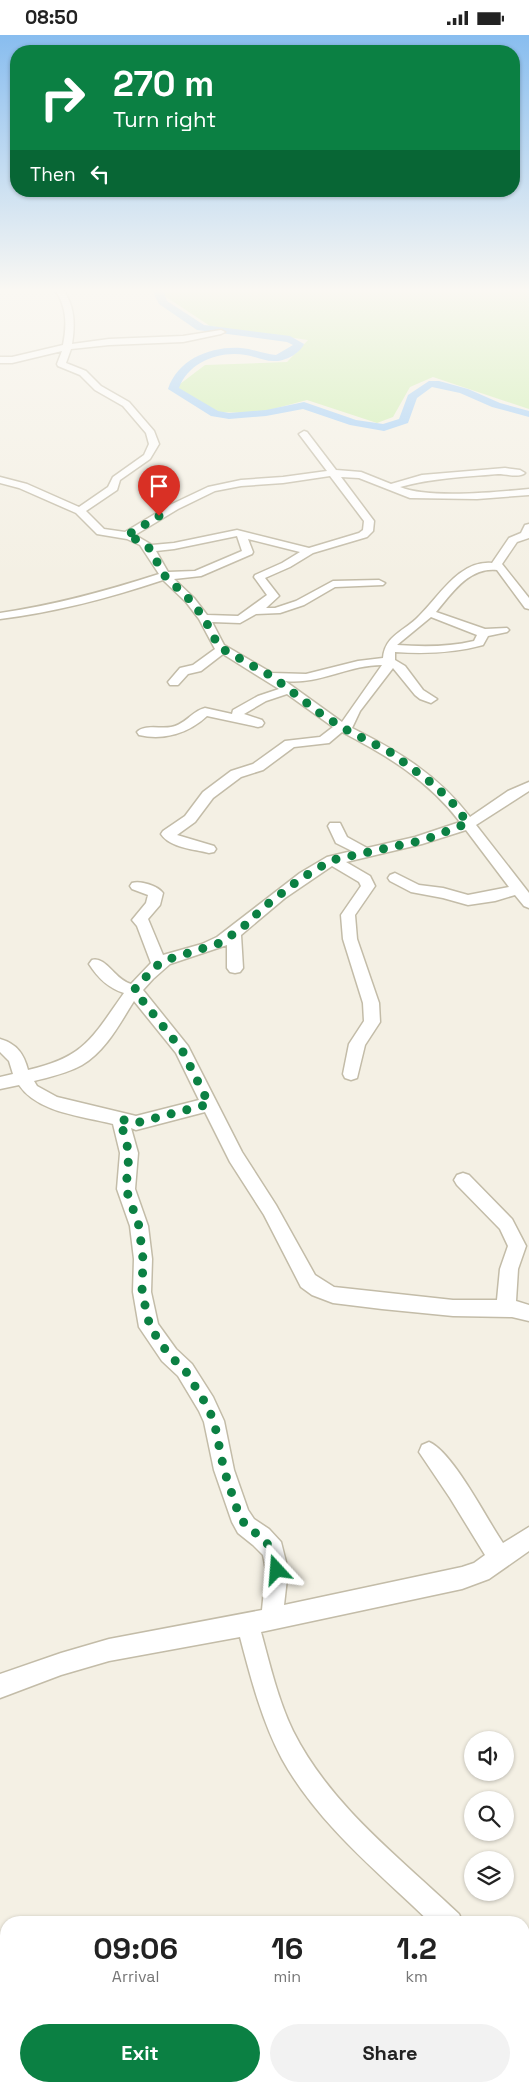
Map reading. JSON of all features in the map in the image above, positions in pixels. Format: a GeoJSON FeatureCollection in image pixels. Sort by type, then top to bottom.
{"type":"FeatureCollection","features":[{"type":"Feature","properties":{"kind":"street"},"geometry":{"type":"LineString","coordinates":[[80,511],[113,488],[116,479],[147,457],[154,444],[151,433],[143,421],[126,405],[96,386]]}},
{"type":"Feature","properties":{"kind":"street"},"geometry":{"type":"LineString","coordinates":[[204,618],[240,620],[273,596],[259,577],[286,565],[309,551],[363,535],[369,527],[369,521],[304,434]]}},
{"type":"Feature","properties":{"kind":"street"},"geometry":{"type":"LineString","coordinates":[[391,487],[422,478],[505,471],[520,473]]}},
{"type":"Feature","properties":{"kind":"street"},"geometry":{"type":"LineString","coordinates":[[126,536],[174,507],[212,489],[241,483],[283,480],[332,473],[361,475],[410,495],[477,496],[529,492]]}},
{"type":"Feature","properties":{"kind":"street"},"geometry":{"type":"LineString","coordinates":[[0,480],[23,486],[80,511],[101,532],[126,536],[138,540],[149,548],[165,576],[190,600],[209,625],[216,644],[271,676],[343,728],[390,752],[433,784],[451,801],[529,903]]}},
{"type":"Feature","properties":{"kind":"street"},"geometry":{"type":"LineString","coordinates":[[495,566],[513,540],[526,535],[529,527]]}},
{"type":"Feature","properties":{"kind":"street"},"geometry":{"type":"LineString","coordinates":[[149,548],[241,533],[309,551]]}},
{"type":"Feature","properties":{"kind":"street"},"geometry":{"type":"LineString","coordinates":[[0,616],[37,611],[103,596],[165,576],[197,575],[248,552],[241,533]]}},
{"type":"Feature","properties":{"kind":"street"},"geometry":{"type":"LineString","coordinates":[[209,849],[173,839],[168,834],[190,819],[208,795],[236,774],[258,767],[290,744],[324,740],[343,728],[356,705],[385,672],[389,662],[390,648],[396,638],[411,629],[459,579],[480,566],[495,566],[503,569],[529,606]]}},
{"type":"Feature","properties":{"kind":"street"},"geometry":{"type":"LineString","coordinates":[[253,611],[276,611],[300,603],[333,584],[379,583]]}},
{"type":"Feature","properties":{"kind":"street"},"geometry":{"type":"LineString","coordinates":[[428,613],[484,633],[503,630]]}},
{"type":"Feature","properties":{"kind":"street"},"geometry":{"type":"LineString","coordinates":[[390,648],[431,652],[458,649],[479,643],[484,633]]}},
{"type":"Feature","properties":{"kind":"street"},"geometry":{"type":"LineString","coordinates":[[174,682],[184,671],[197,668],[222,649]]}},
{"type":"Feature","properties":{"kind":"street"},"geometry":{"type":"LineString","coordinates":[[271,676],[304,679],[372,663],[389,662],[397,664],[413,686],[426,699],[431,699]]}},
{"type":"Feature","properties":{"kind":"street"},"geometry":{"type":"LineString","coordinates":[[241,718],[237,713],[250,704],[275,693],[289,690]]}},
{"type":"Feature","properties":{"kind":"street"},"geometry":{"type":"LineString","coordinates":[[143,732],[180,731],[205,712],[258,723]]}},
{"type":"Feature","properties":{"kind":"street"},"geometry":{"type":"LineString","coordinates":[[0,1083],[60,1067],[82,1057],[92,1047],[134,990],[159,964],[220,943],[234,934],[300,879],[332,860],[424,840],[468,823],[512,793],[529,786]]}},
{"type":"Feature","properties":{"kind":"street"},"geometry":{"type":"LineString","coordinates":[[335,826],[341,840],[366,853]]}},
{"type":"Feature","properties":{"kind":"street"},"geometry":{"type":"LineString","coordinates":[[332,860],[366,879],[368,886],[348,915],[350,939],[372,1003],[372,1022],[357,1043],[351,1074]]}},
{"type":"Feature","properties":{"kind":"street"},"geometry":{"type":"LineString","coordinates":[[395,878],[416,889],[443,893],[468,900],[488,898],[518,889]]}},
{"type":"Feature","properties":{"kind":"street"},"geometry":{"type":"LineString","coordinates":[[138,886],[156,893],[153,905],[139,920],[143,923],[159,964]]}},
{"type":"Feature","properties":{"kind":"street"},"geometry":{"type":"LineString","coordinates":[[234,934],[235,968]]}},
{"type":"Feature","properties":{"kind":"street"},"geometry":{"type":"LineString","coordinates":[[97,964],[113,981],[124,989],[134,990],[182,1050],[236,1157],[270,1210],[308,1281],[319,1289],[333,1295],[454,1307],[508,1309],[529,1313]]}},
{"type":"Feature","properties":{"kind":"street"},"geometry":{"type":"LineString","coordinates":[[0,1045],[12,1051],[17,1059],[22,1077],[31,1090],[52,1102],[136,1123],[209,1104]]}},
{"type":"Feature","properties":{"kind":"street"},"geometry":{"type":"LineString","coordinates":[[120,1119],[129,1153],[126,1189],[139,1226],[143,1259],[142,1292],[150,1327],[169,1355],[185,1370],[206,1404],[214,1421],[224,1470],[239,1515],[246,1526],[261,1537],[273,1550],[277,1570],[272,1618]]}},
{"type":"Feature","properties":{"kind":"street"},"geometry":{"type":"LineString","coordinates":[[464,1180],[506,1225],[517,1246],[511,1258],[508,1273],[508,1309]]}},
{"type":"Feature","properties":{"kind":"street"},"geometry":{"type":"LineString","coordinates":[[429,1452],[460,1492],[482,1532],[500,1558]]}},
{"type":"Feature","properties":{"kind":"street"},"geometry":{"type":"LineString","coordinates":[[0,1686],[61,1664],[109,1650],[462,1578],[482,1571],[529,1538]]}},
{"type":"Feature","properties":{"kind":"street"},"geometry":{"type":"LineString","coordinates":[[248,1623],[260,1673],[280,1728],[291,1752],[308,1778],[345,1822],[377,1855],[442,1916]]}},
{"type":"Feature","properties":{"kind":"green space"},"geometry":{"type":"Polygon","coordinates":[[[412,386],[393,417],[377,423],[307,400],[258,413],[216,412],[176,387],[412,386]]]}},
{"type":"Feature","properties":{"kind":"green space"},"geometry":{"type":"Polygon","coordinates":[[[460,386],[529,386],[529,409],[460,386]]]}},
{"type":"Feature","properties":{"kind":"waterway"},"geometry":{"type":"LineString","coordinates":[[174,386],[173,389],[215,414],[229,416],[266,413],[304,405],[354,423],[384,428],[404,421],[412,397],[426,386]]}},
{"type":"Feature","properties":{"kind":"waterway"},"geometry":{"type":"LineString","coordinates":[[446,386],[464,391],[496,405],[529,414]]}},
{"type":"Feature","properties":{"kind":"route"},"geometry":{"type":"LineString","coordinates":[[159,516],[126,536],[144,543],[149,548],[161,571],[190,600],[209,625],[216,644],[273,677],[321,714],[345,729],[390,752],[433,784],[451,801],[468,823],[424,840],[332,860],[300,879],[264,907],[242,928],[220,943],[163,961],[134,990],[182,1050],[209,1104],[136,1123],[120,1119],[129,1153],[126,1189],[139,1226],[143,1259],[142,1292],[150,1327],[169,1355],[185,1370],[206,1404],[214,1421],[224,1470],[239,1515],[246,1526],[261,1537],[273,1550],[277,1570]]}}]}
